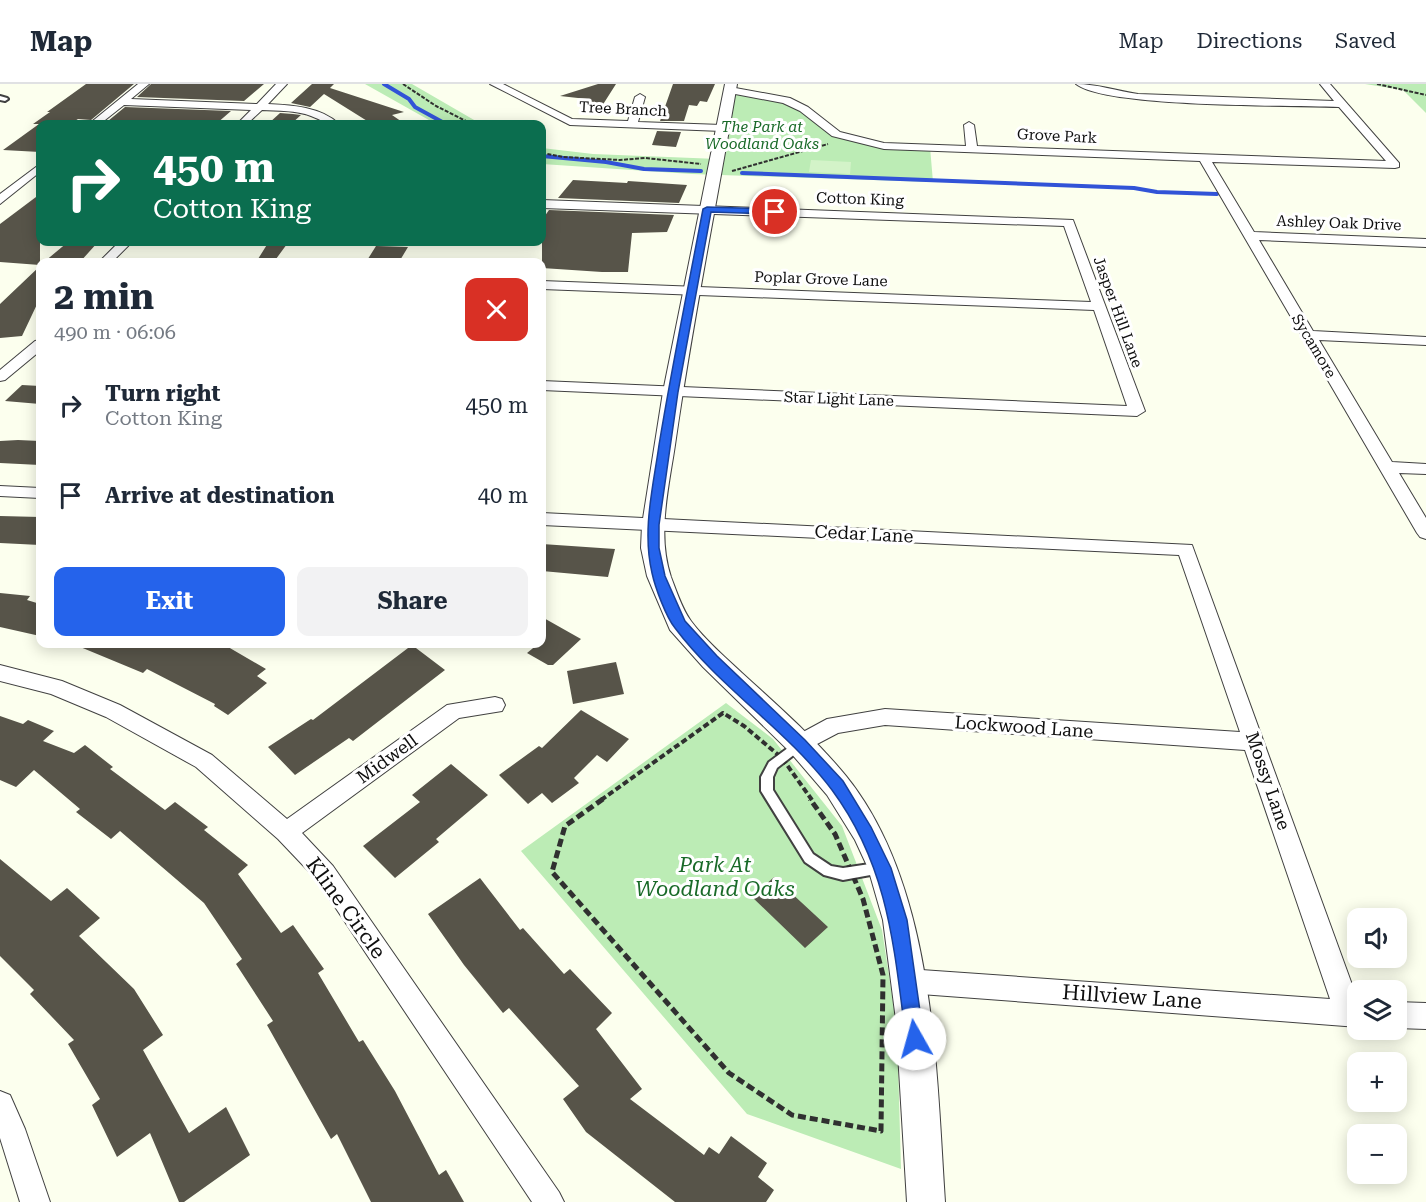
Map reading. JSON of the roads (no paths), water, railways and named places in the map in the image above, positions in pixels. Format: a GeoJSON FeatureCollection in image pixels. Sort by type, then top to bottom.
{"type":"FeatureCollection","features":[{"type":"Feature","properties":{"kind":"street"},"geometry":{"type":"LineString","coordinates":[[99,120],[144,84]]}},
{"type":"Feature","properties":{"kind":"street"},"geometry":{"type":"LineString","coordinates":[[246,120],[282,84]]}},
{"type":"Feature","properties":{"kind":"street","name":"Tree Branch"},"geometry":{"type":"LineString","coordinates":[[495,84],[570,122],[722,128]]}},
{"type":"Feature","properties":{"kind":"street"},"geometry":{"type":"LineString","coordinates":[[1081,84],[1105,92],[1138,97],[1343,104]]}},
{"type":"Feature","properties":{"kind":"street"},"geometry":{"type":"LineString","coordinates":[[1138,97],[1150,84]]}},
{"type":"Feature","properties":{"kind":"street"},"geometry":{"type":"LineString","coordinates":[[1325,84],[1343,104]]}},
{"type":"Feature","properties":{"kind":"street"},"geometry":{"type":"LineString","coordinates":[[730,87],[673,392],[653,525],[653,548],[659,576],[679,624],[791,751],[837,786],[866,832],[883,868],[898,920],[907,981],[920,1096],[926,1202]]}},
{"type":"Feature","properties":{"kind":"street","name":"Grove Park"},"geometry":{"type":"LineString","coordinates":[[730,87],[786,100],[804,110],[836,134],[884,146],[1395,165],[1343,104]]}},
{"type":"Feature","properties":{"kind":"street"},"geometry":{"type":"LineString","coordinates":[[632,125],[640,96]]}},
{"type":"Feature","properties":{"kind":"street"},"geometry":{"type":"LineString","coordinates":[[122,102],[260,106],[303,110],[325,120]]}},
{"type":"Feature","properties":{"kind":"street"},"geometry":{"type":"LineString","coordinates":[[969,125],[972,148]]}},
{"type":"Feature","properties":{"kind":"street","name":"Sycamore"},"geometry":{"type":"LineString","coordinates":[[1204,158],[1426,533]]}},
{"type":"Feature","properties":{"kind":"street"},"geometry":{"type":"LineString","coordinates":[[1,198],[36,170]]}},
{"type":"Feature","properties":{"kind":"street","name":"Cotton King"},"geometry":{"type":"LineString","coordinates":[[546,204],[1069,223]]}},
{"type":"Feature","properties":{"kind":"street","name":"Jasper Hill Lane"},"geometry":{"type":"LineString","coordinates":[[1069,223],[1137,411]]}},
{"type":"Feature","properties":{"kind":"street","name":"Ashley Oak Drive"},"geometry":{"type":"LineString","coordinates":[[1250,236],[1426,243]]}},
{"type":"Feature","properties":{"kind":"street"},"geometry":{"type":"LineString","coordinates":[[109,258],[122,246]]}},
{"type":"Feature","properties":{"kind":"street","name":"Poplar Grove Lane"},"geometry":{"type":"LineString","coordinates":[[546,285],[1098,306]]}},
{"type":"Feature","properties":{"kind":"street"},"geometry":{"type":"LineString","coordinates":[[1308,335],[1426,340]]}},
{"type":"Feature","properties":{"kind":"street"},"geometry":{"type":"LineString","coordinates":[[0,377],[36,347]]}},
{"type":"Feature","properties":{"kind":"street"},"geometry":{"type":"LineString","coordinates":[[16,364],[36,365]]}},
{"type":"Feature","properties":{"kind":"street","name":"Star Light Lane"},"geometry":{"type":"LineString","coordinates":[[546,386],[1137,411]]}},
{"type":"Feature","properties":{"kind":"street"},"geometry":{"type":"LineString","coordinates":[[1386,467],[1426,469]]}},
{"type":"Feature","properties":{"kind":"street"},"geometry":{"type":"LineString","coordinates":[[0,491],[36,493]]}},
{"type":"Feature","properties":{"kind":"street","name":"Cedar Lane"},"geometry":{"type":"LineString","coordinates":[[546,519],[1186,549]]}},
{"type":"Feature","properties":{"kind":"street","name":"Mossy Lane"},"geometry":{"type":"LineString","coordinates":[[1186,549],[1347,997]]}},
{"type":"Feature","properties":{"kind":"street","name":"Kline Circle"},"geometry":{"type":"LineString","coordinates":[[0,673],[55,687],[113,711],[204,760],[286,832],[325,873],[549,1202]]}},
{"type":"Feature","properties":{"kind":"street","name":"Midwell"},"geometry":{"type":"LineString","coordinates":[[286,832],[454,711],[495,705]]}},
{"type":"Feature","properties":{"kind":"street","name":"Lockwood Lane"},"geometry":{"type":"LineString","coordinates":[[791,751],[834,725],[885,717],[1254,742]]}},
{"type":"Feature","properties":{"kind":"street","name":"Hillview Lane"},"geometry":{"type":"LineString","coordinates":[[907,981],[1347,1013]]}},
{"type":"Feature","properties":{"kind":"street"},"geometry":{"type":"LineString","coordinates":[[1407,1016],[1426,1017]]}},
{"type":"Feature","properties":{"kind":"street"},"geometry":{"type":"LineString","coordinates":[[0,1105],[11,1129],[35,1202]]}},
{"type":"Feature","properties":{"kind":"lane"},"geometry":{"type":"LineString","coordinates":[[791,751],[773,765],[766,777],[767,791],[809,858],[828,871],[843,874],[883,868]]}},
{"type":"Feature","properties":{"kind":"waterway"},"geometry":{"type":"LineString","coordinates":[[384,84],[409,99],[415,107],[439,120]]}},
{"type":"Feature","properties":{"kind":"waterway"},"geometry":{"type":"LineString","coordinates":[[546,156],[606,162],[644,169],[701,171]]}},
{"type":"Feature","properties":{"kind":"waterway"},"geometry":{"type":"LineString","coordinates":[[742,173],[1134,188],[1157,192],[1217,194]]}},
{"type":"Feature","properties":{"kind":"park label","name":"The Park at Woodland Oaks"},"geometry":{"type":"Point","coordinates":[762,136]}},
{"type":"Feature","properties":{"kind":"park label","name":"Park At Woodland Oaks"},"geometry":{"type":"Point","coordinates":[715,877]}}]}
